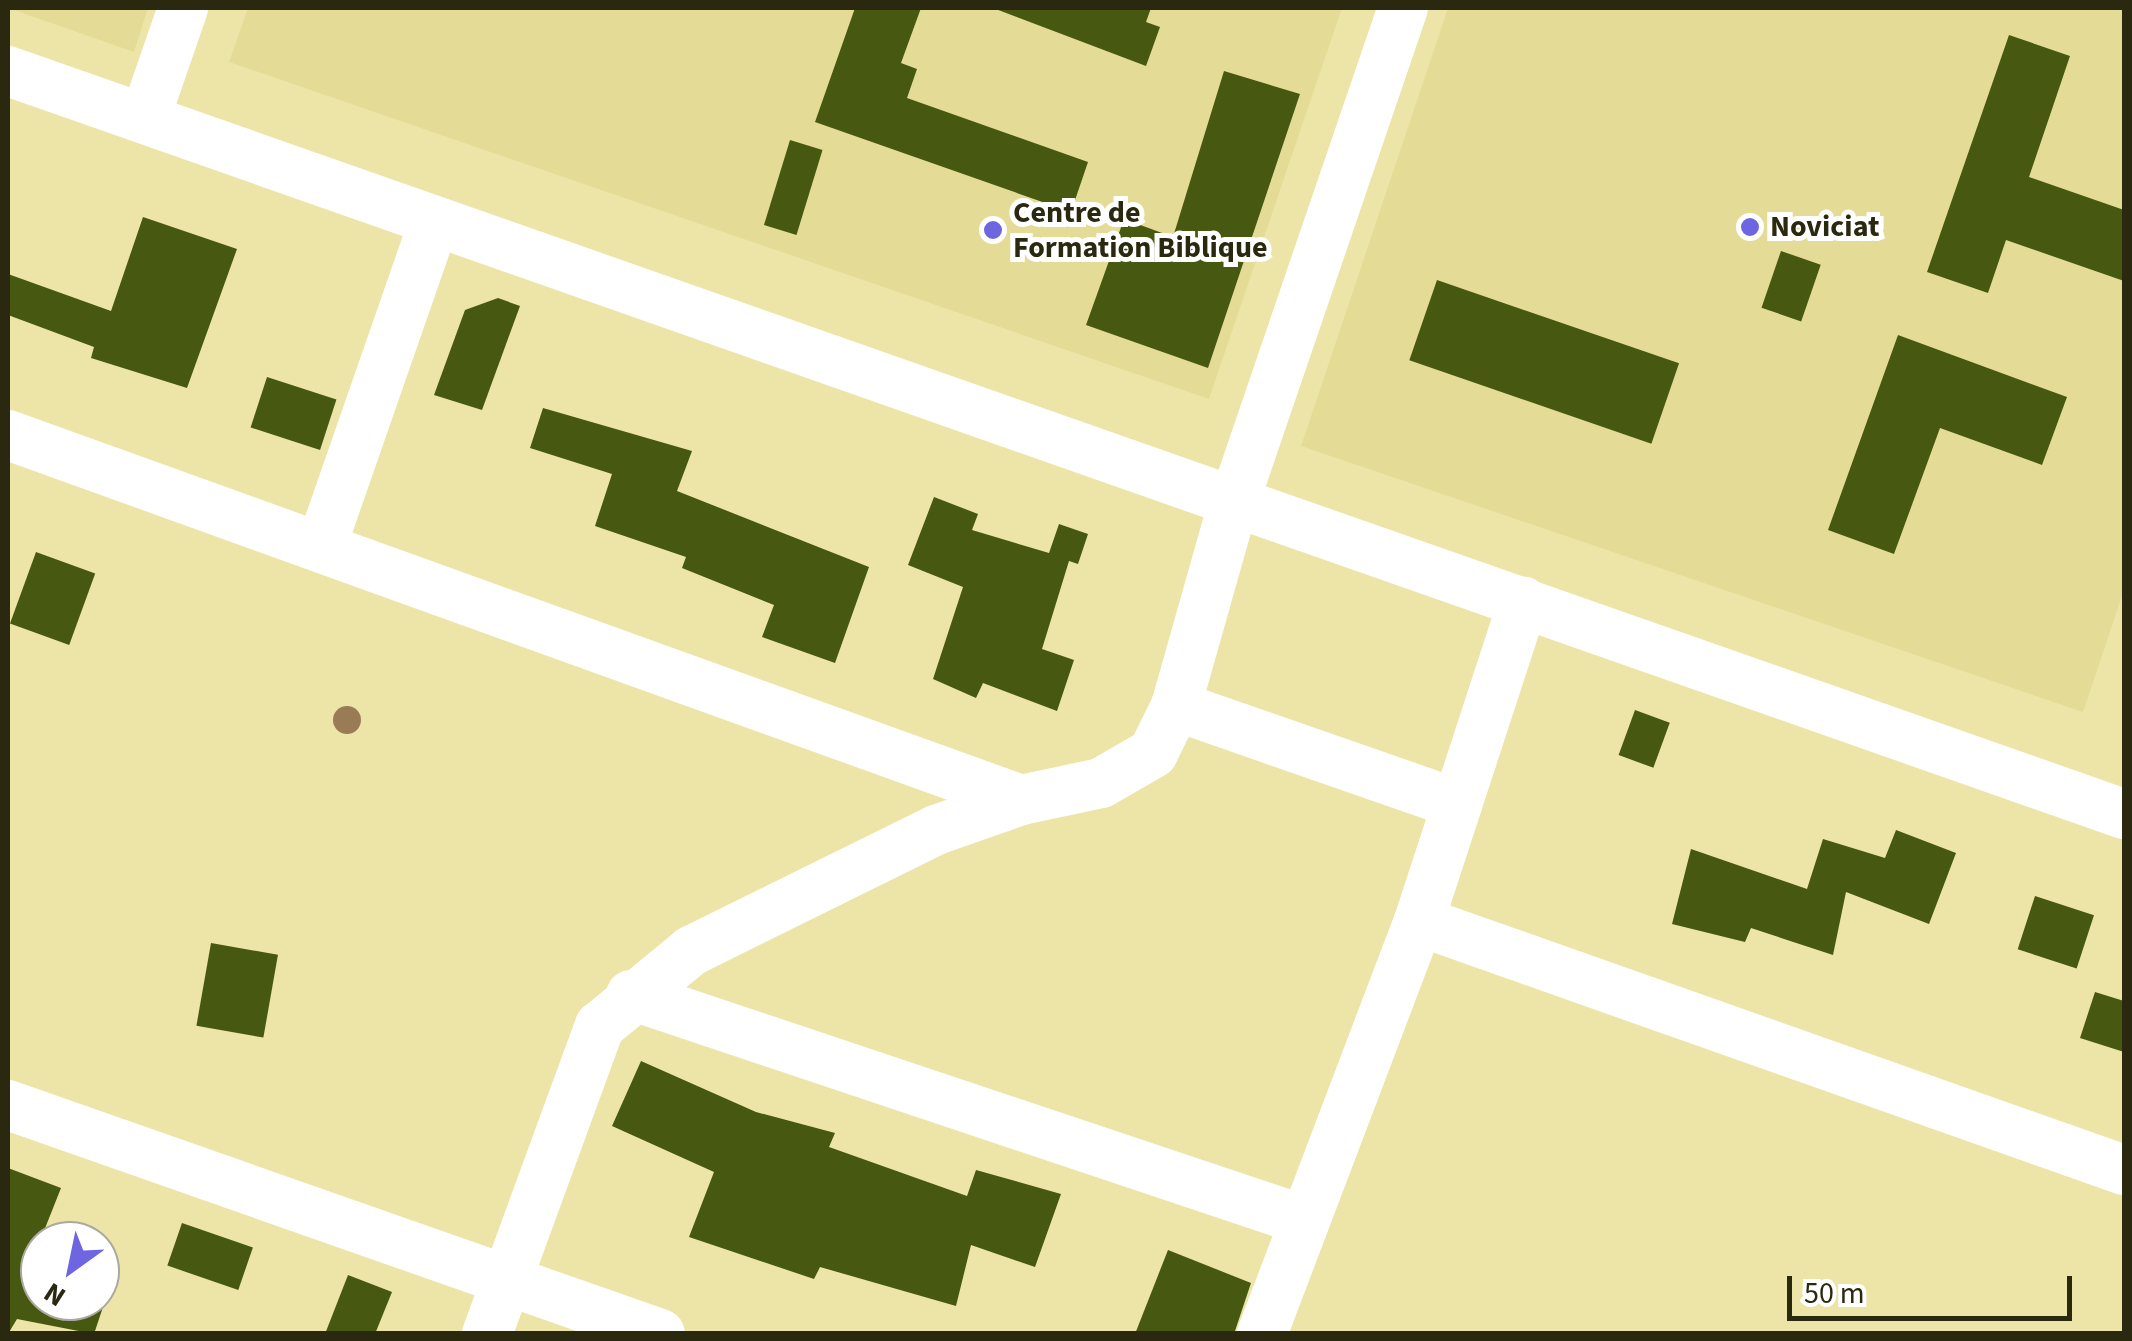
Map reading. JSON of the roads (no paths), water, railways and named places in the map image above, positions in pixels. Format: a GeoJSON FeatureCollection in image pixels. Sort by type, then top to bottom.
{"type":"FeatureCollection","features":[{"type":"Feature","properties":{"kind":"street"},"geometry":{"type":"LineString","coordinates":[[145,118],[183,8]]}},
{"type":"Feature","properties":{"kind":"street"},"geometry":{"type":"LineString","coordinates":[[487,1334],[511,1282],[595,1037],[631,995],[692,951],[814,888],[1022,800],[1132,768],[1154,753],[1176,706],[1233,505],[1403,8]]}},
{"type":"Feature","properties":{"kind":"street"},"geometry":{"type":"LineString","coordinates":[[8,71],[1233,505],[1523,602],[2124,814]]}},
{"type":"Feature","properties":{"kind":"street"},"geometry":{"type":"LineString","coordinates":[[322,544],[434,224]]}},
{"type":"Feature","properties":{"kind":"street"},"geometry":{"type":"LineString","coordinates":[[8,435],[322,544],[1022,800]]}},
{"type":"Feature","properties":{"kind":"street"},"geometry":{"type":"LineString","coordinates":[[1262,1334],[1419,922],[1523,602]]}},
{"type":"Feature","properties":{"kind":"street"},"geometry":{"type":"LineString","coordinates":[[1176,706],[1456,804]]}},
{"type":"Feature","properties":{"kind":"street"},"geometry":{"type":"LineString","coordinates":[[1419,922],[2124,1170]]}},
{"type":"Feature","properties":{"kind":"street"},"geometry":{"type":"LineString","coordinates":[[631,995],[1303,1220]]}},
{"type":"Feature","properties":{"kind":"street"},"geometry":{"type":"LineString","coordinates":[[8,1105],[660,1334]]}},
{"type":"Feature","properties":{"kind":"place","name":"Noviciat"},"geometry":{"type":"Point","coordinates":[1750,227]}},
{"type":"Feature","properties":{"kind":"place","name":"Centre de Formation Biblique"},"geometry":{"type":"Point","coordinates":[993,230]}}]}
